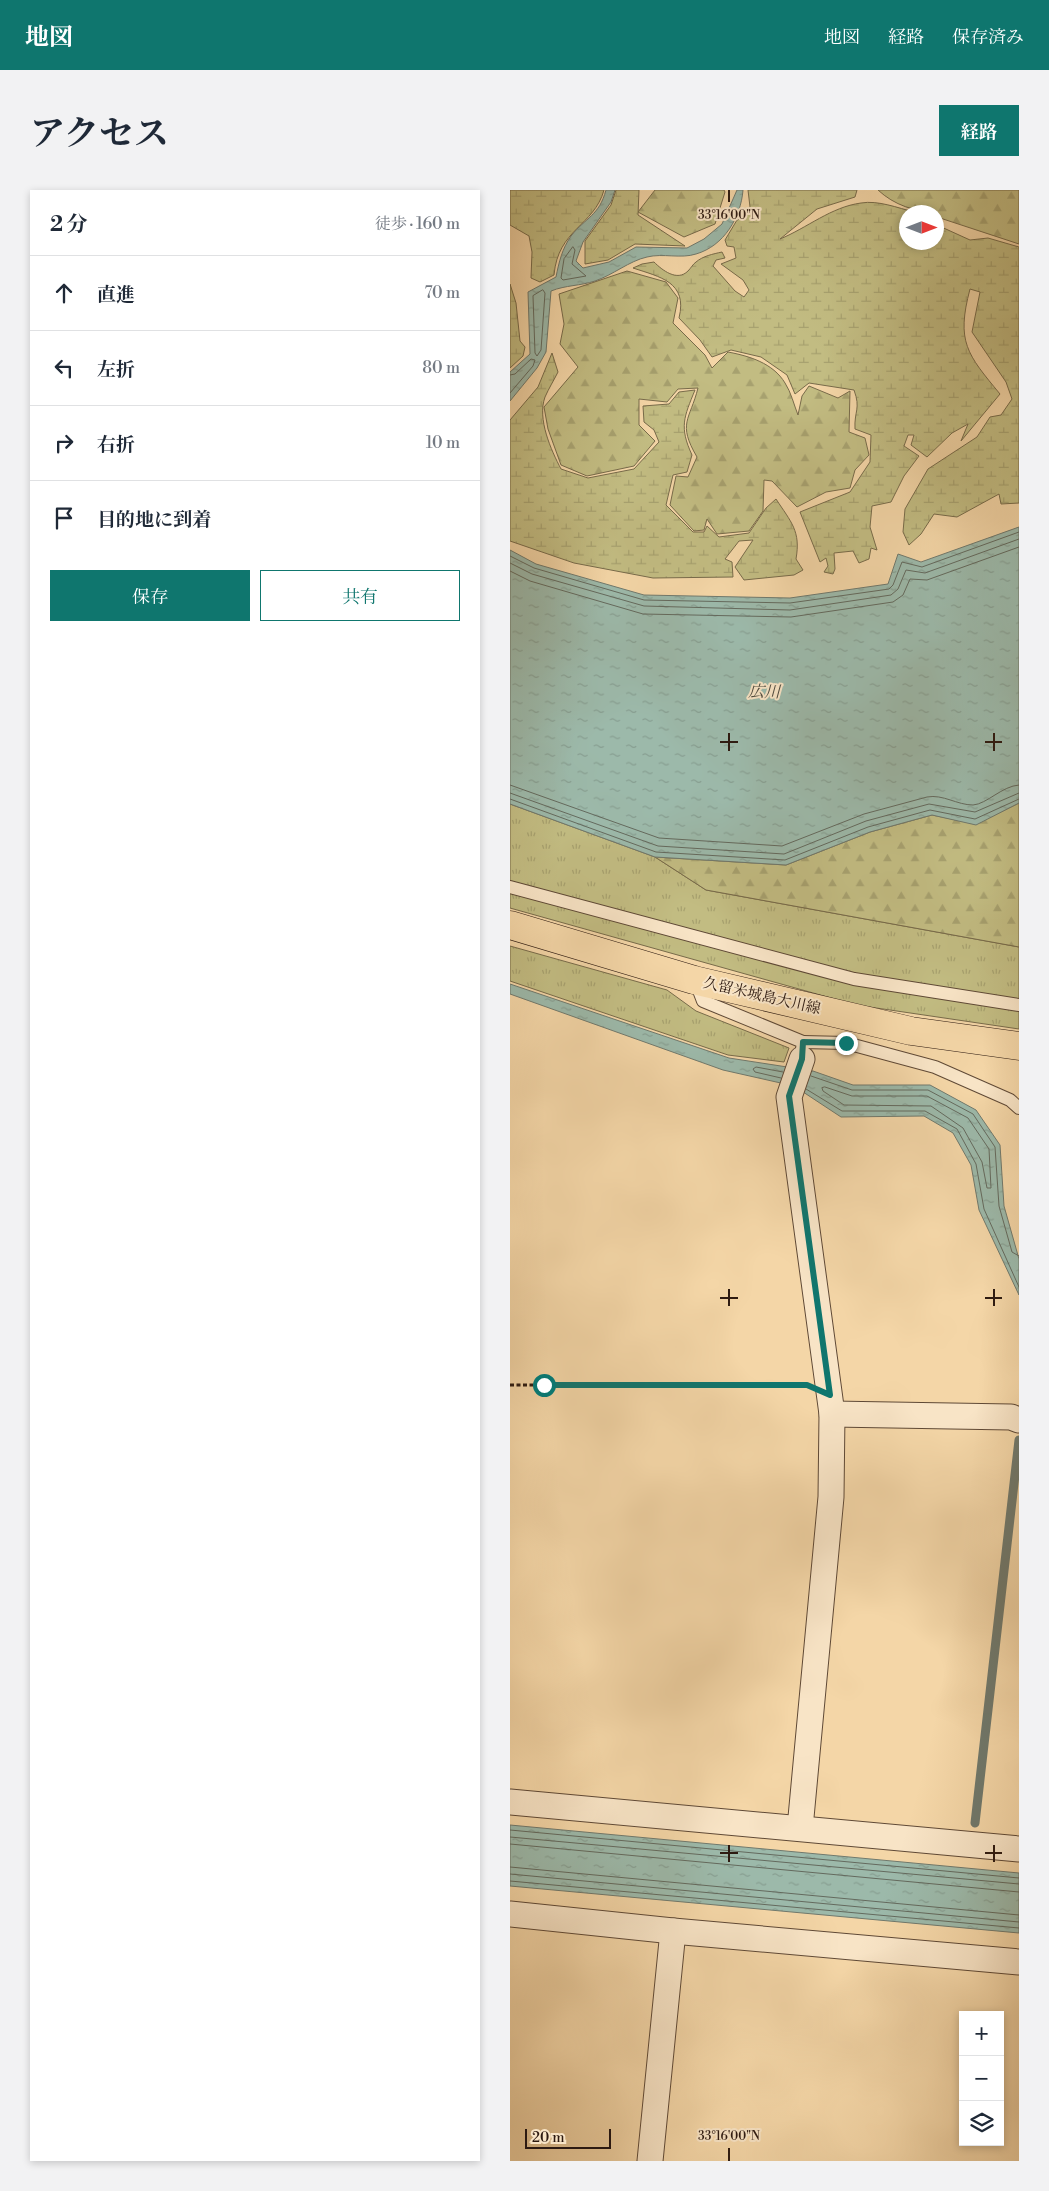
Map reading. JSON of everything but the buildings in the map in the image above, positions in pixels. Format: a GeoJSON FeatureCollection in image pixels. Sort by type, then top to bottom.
{"type":"FeatureCollection","features":[{"type":"Feature","properties":{"kind":"main road","name":"久留米城島大川線"},"geometry":{"type":"LineString","coordinates":[[510,925],[694,980],[911,1030],[1019,1046]]}},
{"type":"Feature","properties":{"kind":"street"},"geometry":{"type":"LineString","coordinates":[[800,1828],[831,1497],[831,1404],[789,1096],[802,1051]]}},
{"type":"Feature","properties":{"kind":"street"},"geometry":{"type":"LineString","coordinates":[[831,1404],[1011,1417],[1019,1420]]}},
{"type":"Feature","properties":{"kind":"street"},"geometry":{"type":"LineString","coordinates":[[510,1802],[1019,1849]]}},
{"type":"Feature","properties":{"kind":"street"},"geometry":{"type":"LineString","coordinates":[[510,1914],[673,1931],[1019,1962]]}},
{"type":"Feature","properties":{"kind":"street"},"geometry":{"type":"LineString","coordinates":[[650,2161],[673,1931]]}},
{"type":"Feature","properties":{"kind":"lane"},"geometry":{"type":"LineString","coordinates":[[510,886],[854,979],[1019,1004]]}},
{"type":"Feature","properties":{"kind":"lane"},"geometry":{"type":"LineString","coordinates":[[694,980],[703,1001],[802,1051],[846,1043],[935,1066],[1010,1100],[1019,1108]]}},
{"type":"Feature","properties":{"kind":"path"},"geometry":{"type":"LineString","coordinates":[[510,1385],[807,1385],[831,1404]]}},
{"type":"Feature","properties":{"kind":"green space"},"geometry":{"type":"Polygon","coordinates":[[[510,190],[604,190],[593,212],[562,247],[554,275],[540,282],[531,278],[532,252],[529,236],[510,225],[510,190]]]}},
{"type":"Feature","properties":{"kind":"green space"},"geometry":{"type":"Polygon","coordinates":[[[616,190],[639,190],[638,215],[685,246],[635,244],[608,260],[585,264],[585,241],[611,205],[616,190]]]}},
{"type":"Feature","properties":{"kind":"green space"},"geometry":{"type":"Polygon","coordinates":[[[655,190],[724,190],[725,192],[715,224],[684,237],[638,212],[655,190]]]}},
{"type":"Feature","properties":{"kind":"green space"},"geometry":{"type":"Polygon","coordinates":[[[748,190],[857,190],[855,197],[817,209],[780,239],[829,213],[850,205],[868,202],[899,208],[899,250],[944,250],[944,228],[970,240],[988,238],[1019,247],[1019,503],[1001,504],[999,494],[957,517],[934,514],[921,534],[909,545],[903,532],[905,509],[928,469],[977,437],[990,417],[1001,415],[1012,399],[1006,382],[972,332],[980,292],[970,289],[964,322],[967,346],[979,368],[1000,394],[961,441],[968,424],[952,433],[927,457],[911,445],[914,435],[908,435],[904,446],[919,456],[904,476],[891,502],[872,506],[870,527],[877,550],[871,548],[869,559],[859,563],[853,551],[834,553],[835,569],[833,574],[824,572],[828,566],[826,558],[820,562],[800,512],[850,492],[870,462],[871,435],[855,429],[857,406],[854,390],[809,383],[795,394],[787,375],[761,357],[731,350],[712,357],[700,340],[679,318],[681,306],[676,289],[662,278],[633,268],[654,262],[670,274],[679,275],[684,274],[702,258],[722,252],[725,258],[716,260],[713,266],[735,291],[744,297],[749,290],[743,280],[721,264],[736,258],[734,247],[727,246],[725,240],[737,220],[746,217],[750,207],[748,190]]]}},
{"type":"Feature","properties":{"kind":"green space"},"geometry":{"type":"Polygon","coordinates":[[[878,190],[1019,190],[1019,244],[944,219],[944,205],[900,205],[878,190]]]}},
{"type":"Feature","properties":{"kind":"green space"},"geometry":{"type":"Polygon","coordinates":[[[627,271],[666,282],[678,298],[673,323],[705,355],[712,368],[728,352],[752,358],[767,365],[785,383],[798,415],[802,396],[809,386],[838,398],[850,391],[849,432],[865,438],[869,455],[855,470],[850,488],[826,492],[797,507],[772,481],[764,480],[763,511],[749,531],[717,534],[707,519],[704,530],[694,531],[670,505],[676,476],[688,477],[697,457],[691,446],[686,429],[698,388],[678,389],[667,402],[639,399],[639,425],[655,441],[634,466],[587,476],[561,465],[548,429],[544,407],[578,367],[560,344],[564,324],[559,294],[627,271]]]}},
{"type":"Feature","properties":{"kind":"green space"},"geometry":{"type":"Polygon","coordinates":[[[510,284],[516,303],[520,341],[525,347],[523,356],[510,368],[510,284]]]}},
{"type":"Feature","properties":{"kind":"green space"},"geometry":{"type":"Polygon","coordinates":[[[552,353],[558,372],[545,397],[543,415],[549,444],[561,469],[588,478],[634,469],[659,442],[654,430],[644,422],[643,406],[669,404],[679,392],[695,390],[684,422],[685,437],[692,455],[687,472],[673,475],[666,505],[693,532],[704,532],[707,526],[719,537],[749,533],[766,508],[776,499],[794,527],[797,541],[796,559],[803,570],[794,575],[744,580],[735,567],[753,540],[739,541],[725,559],[732,562],[733,577],[653,578],[574,563],[510,541],[510,420],[538,387],[552,353]]]}},
{"type":"Feature","properties":{"kind":"green space"},"geometry":{"type":"Polygon","coordinates":[[[1019,803],[1019,947],[706,890],[655,857],[786,865],[870,832],[932,815],[976,824],[1019,803]]]}},
{"type":"Feature","properties":{"kind":"green space"},"geometry":{"type":"Polygon","coordinates":[[[510,804],[655,857],[706,890],[1019,947],[1019,1029],[856,1005],[510,908],[510,804]]]}},
{"type":"Feature","properties":{"kind":"green space"},"geometry":{"type":"Polygon","coordinates":[[[510,946],[667,990],[696,1011],[789,1048],[784,1062],[728,1055],[510,981],[510,946]]]}},
{"type":"Feature","properties":{"kind":"water"},"geometry":{"type":"Polygon","coordinates":[[[606,190],[615,190],[611,202],[583,242],[576,261],[583,268],[609,262],[636,247],[687,248],[704,239],[722,224],[737,190],[743,190],[742,200],[735,220],[723,237],[706,250],[690,255],[647,257],[595,281],[551,291],[546,352],[537,368],[510,401],[510,372],[530,354],[528,292],[556,277],[565,246],[571,236],[596,211],[606,190]]]}},
{"type":"Feature","properties":{"kind":"water","name":"広川"},"geometry":{"type":"Polygon","coordinates":[[[1019,527],[1019,803],[976,825],[932,815],[870,832],[786,865],[655,857],[510,804],[510,550],[536,564],[644,595],[790,598],[888,584],[898,554],[921,562],[1019,527]]]}},
{"type":"Feature","properties":{"kind":"water"},"geometry":{"type":"Polygon","coordinates":[[[510,984],[729,1058],[813,1071],[853,1085],[930,1085],[976,1110],[1000,1145],[1004,1206],[1019,1259],[1019,1295],[979,1210],[971,1165],[953,1133],[924,1116],[841,1117],[794,1086],[723,1070],[510,994],[510,984]]]}},
{"type":"Feature","properties":{"kind":"water"},"geometry":{"type":"Polygon","coordinates":[[[510,1825],[1019,1873],[1019,1933],[510,1886],[510,1825]]]}},
{"type":"Feature","properties":{"kind":"waterway"},"geometry":{"type":"LineString","coordinates":[[975,1823],[1019,1440]]}},
{"type":"Feature","properties":{"kind":"route"},"geometry":{"type":"LineString","coordinates":[[544,1385],[807,1385],[830,1395],[789,1096],[802,1059],[803,1042],[846,1043]]}}]}
